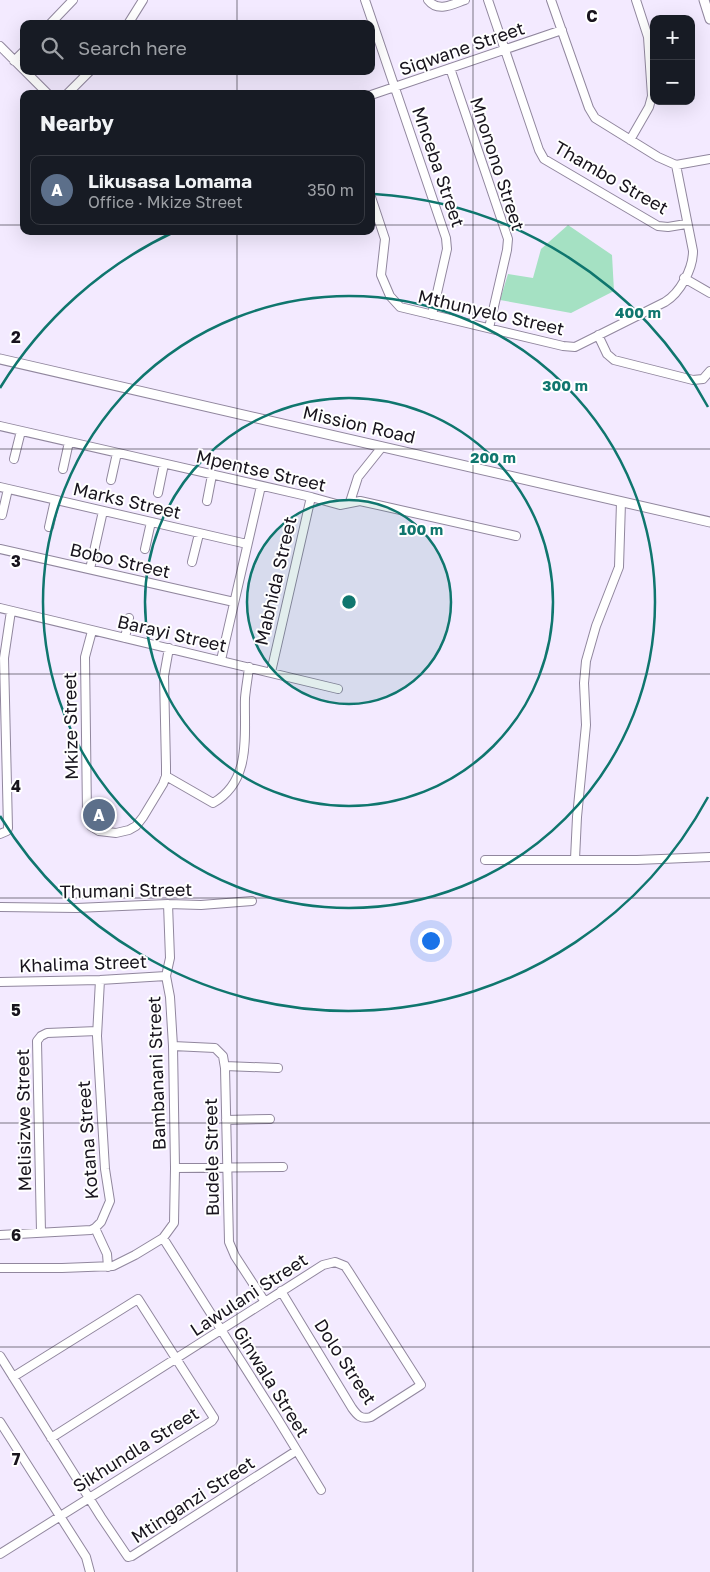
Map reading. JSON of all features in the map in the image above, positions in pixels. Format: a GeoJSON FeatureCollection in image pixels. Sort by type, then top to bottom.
{"type":"FeatureCollection","features":[{"type":"Feature","properties":{"kind":"street"},"geometry":{"type":"LineString","coordinates":[[54,20],[73,0]]}},
{"type":"Feature","properties":{"kind":"street"},"geometry":{"type":"LineString","coordinates":[[130,20],[142,0]]}},
{"type":"Feature","properties":{"kind":"street","name":"Mnceba Street"},"geometry":{"type":"LineString","coordinates":[[365,0],[372,20]]}},
{"type":"Feature","properties":{"kind":"street"},"geometry":{"type":"LineString","coordinates":[[428,0],[431,4],[439,7],[465,0]]}},
{"type":"Feature","properties":{"kind":"street","name":"Thambo Street"},"geometry":{"type":"LineString","coordinates":[[488,0],[539,150],[544,159],[658,226],[668,227],[686,224]]}},
{"type":"Feature","properties":{"kind":"street"},"geometry":{"type":"LineString","coordinates":[[551,0],[592,114],[599,121],[630,140],[658,157],[676,165],[710,159]]}},
{"type":"Feature","properties":{"kind":"street"},"geometry":{"type":"LineString","coordinates":[[630,140],[649,108],[652,96],[648,37],[636,0]]}},
{"type":"Feature","properties":{"kind":"street"},"geometry":{"type":"LineString","coordinates":[[704,0],[710,19]]}},
{"type":"Feature","properties":{"kind":"street","name":"Mnceba Street"},"geometry":{"type":"LineString","coordinates":[[375,29],[447,244],[432,315]]}},
{"type":"Feature","properties":{"kind":"street","name":"Siqwane Street"},"geometry":{"type":"LineString","coordinates":[[375,94],[562,30]]}},
{"type":"Feature","properties":{"kind":"street"},"geometry":{"type":"LineString","coordinates":[[0,46],[20,67]]}},
{"type":"Feature","properties":{"kind":"street"},"geometry":{"type":"LineString","coordinates":[[14,61],[20,55]]}},
{"type":"Feature","properties":{"kind":"street","name":"Mnonono Street"},"geometry":{"type":"LineString","coordinates":[[450,68],[508,239],[489,328]]}},
{"type":"Feature","properties":{"kind":"street"},"geometry":{"type":"LineString","coordinates":[[28,75],[44,90]]}},
{"type":"Feature","properties":{"kind":"street"},"geometry":{"type":"LineString","coordinates":[[71,90],[86,75]]}},
{"type":"Feature","properties":{"kind":"street","name":"Mthunyelo Street"},"geometry":{"type":"LineString","coordinates":[[375,209],[385,239],[381,275],[394,302],[405,308],[432,315],[570,347],[579,345],[669,299],[678,290],[693,255],[676,165]]}},
{"type":"Feature","properties":{"kind":"street"},"geometry":{"type":"LineString","coordinates":[[684,278],[710,292]]}},
{"type":"Feature","properties":{"kind":"street"},"geometry":{"type":"LineString","coordinates":[[598,335],[607,354],[619,362],[700,380],[707,377],[710,371]]}},
{"type":"Feature","properties":{"kind":"street","name":"Mission Road"},"geometry":{"type":"LineString","coordinates":[[0,359],[710,522]]}},
{"type":"Feature","properties":{"kind":"street","name":"Mpentse Street"},"geometry":{"type":"LineString","coordinates":[[0,426],[311,497],[336,505],[360,501],[516,536]]}},
{"type":"Feature","properties":{"kind":"street"},"geometry":{"type":"LineString","coordinates":[[14,459],[21,431]]}},
{"type":"Feature","properties":{"kind":"street"},"geometry":{"type":"LineString","coordinates":[[63,469],[69,442]]}},
{"type":"Feature","properties":{"kind":"street"},"geometry":{"type":"LineString","coordinates":[[350,502],[358,477],[382,448]]}},
{"type":"Feature","properties":{"kind":"street"},"geometry":{"type":"LineString","coordinates":[[111,480],[117,453]]}},
{"type":"Feature","properties":{"kind":"street"},"geometry":{"type":"LineString","coordinates":[[158,493],[164,464]]}},
{"type":"Feature","properties":{"kind":"street"},"geometry":{"type":"LineString","coordinates":[[207,502],[212,475]]}},
{"type":"Feature","properties":{"kind":"street"},"geometry":{"type":"LineString","coordinates":[[221,660],[261,486]]}},
{"type":"Feature","properties":{"kind":"street"},"geometry":{"type":"LineString","coordinates":[[2,515],[4,488]]}},
{"type":"Feature","properties":{"kind":"street","name":"Marks Street"},"geometry":{"type":"LineString","coordinates":[[4,488],[247,544]]}},
{"type":"Feature","properties":{"kind":"street","name":"Mabhida Street"},"geometry":{"type":"LineString","coordinates":[[271,672],[311,497]]}},
{"type":"Feature","properties":{"kind":"street"},"geometry":{"type":"LineString","coordinates":[[49,527],[56,500]]}},
{"type":"Feature","properties":{"kind":"street"},"geometry":{"type":"LineString","coordinates":[[575,859],[586,725],[584,683],[586,661],[596,626],[619,568],[621,502]]}},
{"type":"Feature","properties":{"kind":"street"},"geometry":{"type":"LineString","coordinates":[[90,570],[102,511]]}},
{"type":"Feature","properties":{"kind":"street"},"geometry":{"type":"LineString","coordinates":[[146,549],[151,522]]}},
{"type":"Feature","properties":{"kind":"street"},"geometry":{"type":"LineString","coordinates":[[192,562],[199,534]]}},
{"type":"Feature","properties":{"kind":"street","name":"Bobo Street"},"geometry":{"type":"LineString","coordinates":[[0,549],[234,602]]}},
{"type":"Feature","properties":{"kind":"street","name":"Barayi Street"},"geometry":{"type":"LineString","coordinates":[[0,608],[338,689]]}},
{"type":"Feature","properties":{"kind":"street"},"geometry":{"type":"LineString","coordinates":[[0,834],[7,831],[8,828],[3,646],[11,611]]}},
{"type":"Feature","properties":{"kind":"street"},"geometry":{"type":"LineString","coordinates":[[125,638],[129,618]]}},
{"type":"Feature","properties":{"kind":"street","name":"Mkize Street"},"geometry":{"type":"LineString","coordinates":[[92,631],[85,657],[84,686],[87,814],[91,826],[103,833],[124,832],[132,828],[143,817],[166,776]]}},
{"type":"Feature","properties":{"kind":"street"},"geometry":{"type":"LineString","coordinates":[[169,648],[164,682],[166,776],[214,803],[229,790],[243,763],[249,667]]}},
{"type":"Feature","properties":{"kind":"street"},"geometry":{"type":"LineString","coordinates":[[484,860],[637,860],[710,856]]}},
{"type":"Feature","properties":{"kind":"street","name":"Thumani Street"},"geometry":{"type":"LineString","coordinates":[[0,907],[76,908],[252,902]]}},
{"type":"Feature","properties":{"kind":"street","name":"Bambanani Street"},"geometry":{"type":"LineString","coordinates":[[163,1238],[174,1220],[176,1168],[173,1046],[170,997],[166,976],[170,958],[168,904]]}},
{"type":"Feature","properties":{"kind":"street","name":"Khalima Street"},"geometry":{"type":"LineString","coordinates":[[0,982],[100,980],[166,976]]}},
{"type":"Feature","properties":{"kind":"street","name":"Kotana Street"},"geometry":{"type":"LineString","coordinates":[[95,1228],[104,1216],[110,1201],[104,1154],[97,1031],[100,980]]}},
{"type":"Feature","properties":{"kind":"street","name":"Melisizwe Street"},"geometry":{"type":"LineString","coordinates":[[41,1232],[37,1041],[47,1033],[97,1031]]}},
{"type":"Feature","properties":{"kind":"street"},"geometry":{"type":"LineString","coordinates":[[173,1046],[215,1048],[221,1052],[225,1066],[278,1068]]}},
{"type":"Feature","properties":{"kind":"street","name":"Budele Street"},"geometry":{"type":"LineString","coordinates":[[225,1066],[229,1242],[235,1256],[265,1302]]}},
{"type":"Feature","properties":{"kind":"street"},"geometry":{"type":"LineString","coordinates":[[226,1120],[270,1119]]}},
{"type":"Feature","properties":{"kind":"street"},"geometry":{"type":"LineString","coordinates":[[176,1168],[283,1166]]}},
{"type":"Feature","properties":{"kind":"street"},"geometry":{"type":"LineString","coordinates":[[0,1235],[79,1231],[95,1228],[107,1254],[108,1267]]}},
{"type":"Feature","properties":{"kind":"street"},"geometry":{"type":"LineString","coordinates":[[0,1268],[108,1267],[123,1262],[163,1238]]}},
{"type":"Feature","properties":{"kind":"street","name":"Ginwala Street"},"geometry":{"type":"LineString","coordinates":[[163,1238],[321,1490]]}},
{"type":"Feature","properties":{"kind":"street","name":"Lawulani Street"},"geometry":{"type":"LineString","coordinates":[[51,1438],[328,1263],[335,1262],[345,1266],[421,1385]]}},
{"type":"Feature","properties":{"kind":"street","name":"Dolo Street"},"geometry":{"type":"LineString","coordinates":[[281,1291],[352,1408],[360,1417],[370,1417],[421,1385]]}},
{"type":"Feature","properties":{"kind":"street","name":"Sikhundla Street"},"geometry":{"type":"LineString","coordinates":[[0,1554],[212,1422],[214,1418],[212,1412],[138,1299],[14,1377]]}},
{"type":"Feature","properties":{"kind":"street","name":"Mtinganzi Street"},"geometry":{"type":"LineString","coordinates":[[0,1356],[128,1557],[296,1451]]}},
{"type":"Feature","properties":{"kind":"street"},"geometry":{"type":"LineString","coordinates":[[0,1422],[86,1557],[90,1572]]}},
{"type":"Feature","properties":{"kind":"green space"},"geometry":{"type":"Polygon","coordinates":[[[568,225],[612,255],[614,291],[571,313],[500,300],[508,274],[533,278],[541,249],[568,225]]]}},
{"type":"Feature","properties":{"kind":"place","name":"Likusasa Lomama"},"geometry":{"type":"Point","coordinates":[99,815]}}]}
